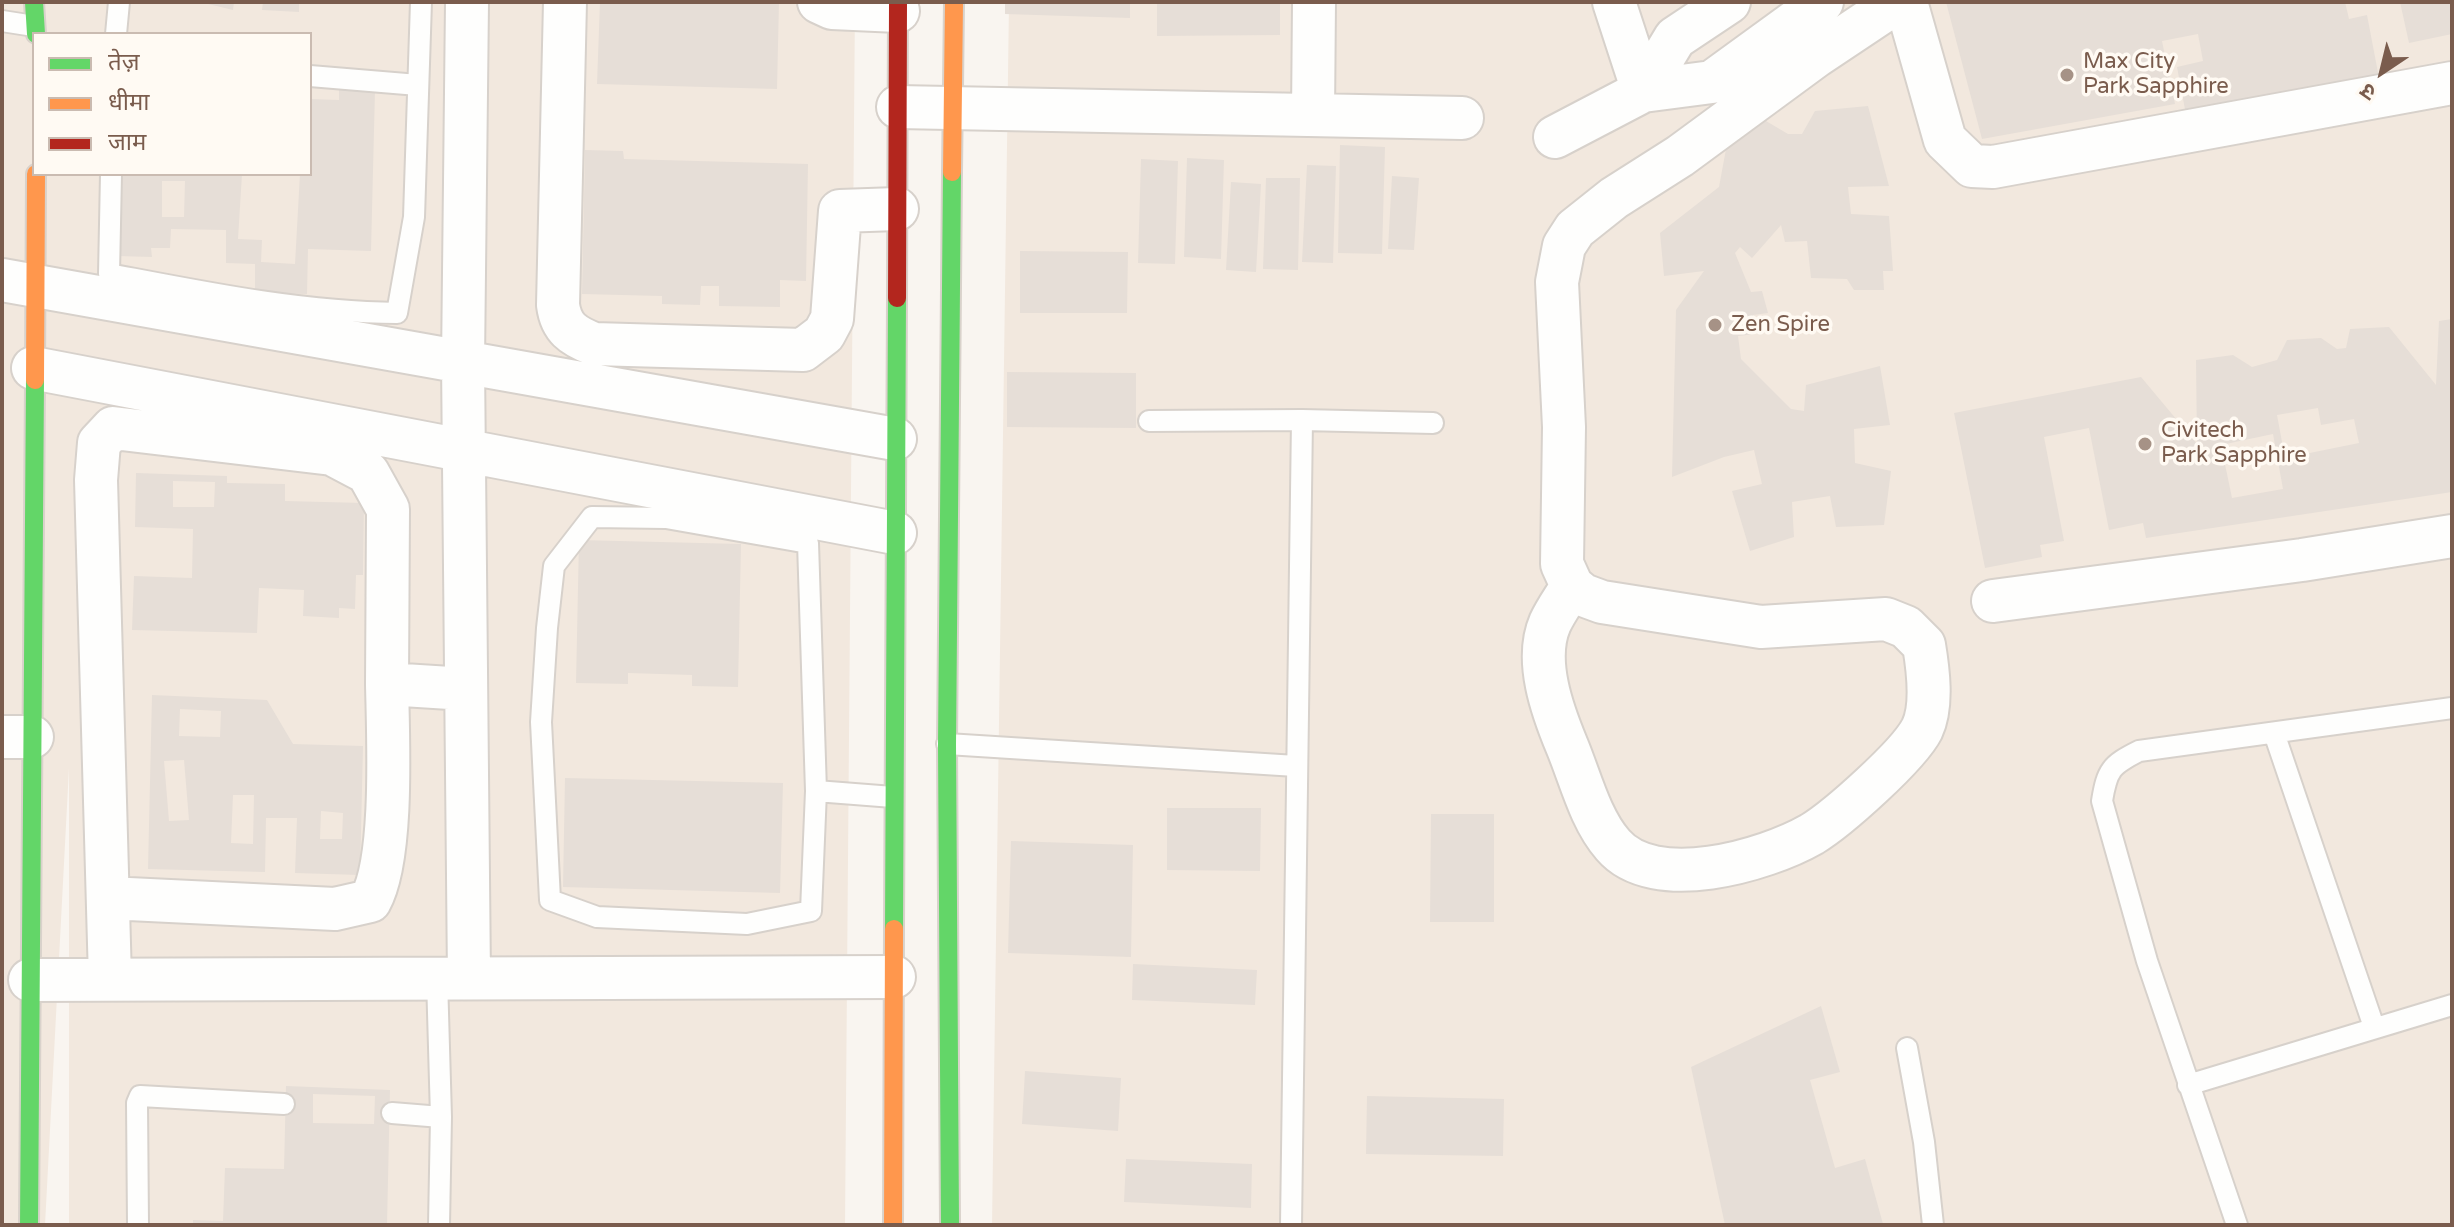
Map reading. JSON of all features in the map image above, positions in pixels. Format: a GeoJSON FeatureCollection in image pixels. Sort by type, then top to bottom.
{"type":"FeatureCollection","features":[{"type":"Feature","properties":{"kind":"street"},"geometry":{"type":"LineString","coordinates":[[34,2],[35,30]]}},
{"type":"Feature","properties":{"kind":"street"},"geometry":{"type":"LineString","coordinates":[[453,978],[466,689],[463,362],[467,2]]}},
{"type":"Feature","properties":{"kind":"street"},"geometry":{"type":"LineString","coordinates":[[565,2],[558,305],[560,319],[570,333],[594,344],[803,350],[824,334],[832,319],[840,211],[897,209]]}},
{"type":"Feature","properties":{"kind":"street"},"geometry":{"type":"LineString","coordinates":[[819,2],[832,8],[898,7],[892,741],[893,1225]]}},
{"type":"Feature","properties":{"kind":"street"},"geometry":{"type":"LineString","coordinates":[[950,1225],[947,744],[954,2]]}},
{"type":"Feature","properties":{"kind":"street"},"geometry":{"type":"LineString","coordinates":[[1313,115],[1314,2]]}},
{"type":"Feature","properties":{"kind":"street"},"geometry":{"type":"LineString","coordinates":[[1614,2],[1643,91]]}},
{"type":"Feature","properties":{"kind":"street"},"geometry":{"type":"LineString","coordinates":[[1643,91],[1675,38],[1729,2]]}},
{"type":"Feature","properties":{"kind":"street"},"geometry":{"type":"LineString","coordinates":[[1555,137],[1643,91],[1712,82],[1822,2]]}},
{"type":"Feature","properties":{"kind":"street"},"geometry":{"type":"LineString","coordinates":[[1572,586],[1550,623],[1544,645],[1545,675],[1557,723],[1600,824],[1614,847],[1646,866],[1668,872],[1705,870],[1789,845],[1814,832],[1869,785],[1910,746],[1923,727],[1927,705],[1924,645],[1906,627],[1886,619],[1761,627],[1602,602],[1572,586],[1562,564],[1564,427],[1557,282],[1564,246],[1575,229],[1614,198],[1680,156],[1854,29],[1897,2]]}},
{"type":"Feature","properties":{"kind":"street"},"geometry":{"type":"LineString","coordinates":[[1906,2],[1945,140],[1972,166],[1993,167],[2452,83]]}},
{"type":"Feature","properties":{"kind":"street"},"geometry":{"type":"LineString","coordinates":[[898,107],[1462,118]]}},
{"type":"Feature","properties":{"kind":"street"},"geometry":{"type":"LineString","coordinates":[[29,1225],[30,980],[17,737],[33,368],[17,283],[36,176]]}},
{"type":"Feature","properties":{"kind":"street"},"geometry":{"type":"LineString","coordinates":[[17,283],[895,439]]}},
{"type":"Feature","properties":{"kind":"street"},"geometry":{"type":"LineString","coordinates":[[33,368],[895,533]]}},
{"type":"Feature","properties":{"kind":"street"},"geometry":{"type":"LineString","coordinates":[[108,898],[335,909],[370,901],[380,883],[388,769],[388,509],[368,473],[332,454],[113,428],[99,443],[96,480],[110,979]]}},
{"type":"Feature","properties":{"kind":"street"},"geometry":{"type":"LineString","coordinates":[[1993,601],[2302,560],[2452,536]]}},
{"type":"Feature","properties":{"kind":"street"},"geometry":{"type":"LineString","coordinates":[[387,684],[466,689]]}},
{"type":"Feature","properties":{"kind":"street"},"geometry":{"type":"LineString","coordinates":[[892,741],[947,744]]}},
{"type":"Feature","properties":{"kind":"street"},"geometry":{"type":"LineString","coordinates":[[30,980],[894,977]]}},
{"type":"Feature","properties":{"kind":"lane"},"geometry":{"type":"LineString","coordinates":[[116,32],[119,2]]}},
{"type":"Feature","properties":{"kind":"lane"},"geometry":{"type":"LineString","coordinates":[[111,176],[109,274],[307,306],[397,313],[414,217],[421,2]]}},
{"type":"Feature","properties":{"kind":"lane"},"geometry":{"type":"LineString","coordinates":[[2,21],[35,30]]}},
{"type":"Feature","properties":{"kind":"lane"},"geometry":{"type":"LineString","coordinates":[[312,76],[418,85]]}},
{"type":"Feature","properties":{"kind":"lane"},"geometry":{"type":"LineString","coordinates":[[1291,1225],[1302,420]]}},
{"type":"Feature","properties":{"kind":"lane"},"geometry":{"type":"LineString","coordinates":[[1149,421],[1433,423]]}},
{"type":"Feature","properties":{"kind":"lane"},"geometry":{"type":"LineString","coordinates":[[592,517],[666,518],[808,543],[816,791],[811,911],[747,924],[597,917],[550,900],[541,722],[547,628],[554,566],[592,517]]}},
{"type":"Feature","properties":{"kind":"lane"},"geometry":{"type":"LineString","coordinates":[[2237,1225],[2188,1085],[2112,841],[2102,801],[2106,774],[2119,761],[2139,751],[2452,708]]}},
{"type":"Feature","properties":{"kind":"lane"},"geometry":{"type":"LineString","coordinates":[[2274,733],[2374,1027]]}},
{"type":"Feature","properties":{"kind":"lane"},"geometry":{"type":"LineString","coordinates":[[947,744],[1296,766]]}},
{"type":"Feature","properties":{"kind":"lane"},"geometry":{"type":"LineString","coordinates":[[816,791],[893,797]]}},
{"type":"Feature","properties":{"kind":"lane"},"geometry":{"type":"LineString","coordinates":[[439,1225],[441,1117],[453,978]]}},
{"type":"Feature","properties":{"kind":"lane"},"geometry":{"type":"LineString","coordinates":[[2188,1085],[2452,1005]]}},
{"type":"Feature","properties":{"kind":"lane"},"geometry":{"type":"LineString","coordinates":[[1907,1048],[1924,1142],[1933,1225]]}},
{"type":"Feature","properties":{"kind":"lane"},"geometry":{"type":"LineString","coordinates":[[138,1225],[137,1103],[140,1096],[284,1104]]}},
{"type":"Feature","properties":{"kind":"lane"},"geometry":{"type":"LineString","coordinates":[[392,1113],[441,1117]]}},
{"type":"Feature","properties":{"kind":"shaded area"},"geometry":{"type":"Polygon","coordinates":[[[2,2],[855,2],[845,1225],[69,1225],[69,768],[45,1225],[2,1225],[2,2]]]}},
{"type":"Feature","properties":{"kind":"shaded area"},"geometry":{"type":"Polygon","coordinates":[[[1009,2],[2452,2],[2452,1225],[992,1225],[1009,2]]]}},
{"type":"Feature","properties":{"kind":"building"},"geometry":{"type":"Polygon","coordinates":[[[234,2],[233,10],[204,3],[234,2]]]}},
{"type":"Feature","properties":{"kind":"building"},"geometry":{"type":"Polygon","coordinates":[[[263,2],[299,2],[299,12],[262,10],[263,2]]]}},
{"type":"Feature","properties":{"kind":"building"},"geometry":{"type":"Polygon","coordinates":[[[600,2],[779,2],[777,89],[597,84],[600,2]]]}},
{"type":"Feature","properties":{"kind":"building"},"geometry":{"type":"Polygon","coordinates":[[[1005,2],[1130,2],[1130,18],[1005,14],[1005,2]]]}},
{"type":"Feature","properties":{"kind":"building"},"geometry":{"type":"Polygon","coordinates":[[[1157,2],[1280,2],[1280,35],[1157,36],[1157,2]]]}},
{"type":"Feature","properties":{"kind":"building","name":"Max City Park Sapphire"},"geometry":{"type":"Polygon","coordinates":[[[1946,2],[2345,2],[2349,19],[2367,15],[2380,83],[2187,120],[2177,67],[2203,61],[2198,34],[2162,41],[2175,104],[1982,139],[1946,2]]]}},
{"type":"Feature","properties":{"kind":"building"},"geometry":{"type":"Polygon","coordinates":[[[2400,2],[2452,2],[2452,34],[2409,43],[2400,2]]]}},
{"type":"Feature","properties":{"kind":"building"},"geometry":{"type":"Polygon","coordinates":[[[339,89],[375,90],[371,251],[308,249],[307,294],[255,293],[255,264],[226,263],[226,230],[171,229],[170,248],[151,248],[152,257],[117,256],[119,176],[242,176],[238,239],[262,240],[261,262],[295,264],[300,176],[312,176],[312,99],[339,100],[339,89]],[[162,181],[162,217],[184,217],[185,181],[162,181]]]}},
{"type":"Feature","properties":{"kind":"building","name":"Zen Spire"},"geometry":{"type":"Polygon","coordinates":[[[1868,106],[1889,186],[1848,187],[1851,214],[1889,216],[1893,271],[1883,271],[1884,290],[1854,290],[1847,279],[1811,278],[1807,241],[1785,242],[1781,225],[1752,258],[1740,247],[1735,253],[1751,292],[1762,291],[1768,313],[1753,315],[1755,334],[1738,336],[1741,359],[1791,409],[1804,411],[1806,385],[1880,366],[1890,425],[1854,429],[1855,463],[1891,471],[1884,525],[1836,527],[1830,496],[1792,502],[1794,537],[1750,551],[1732,491],[1762,484],[1754,450],[1724,457],[1672,477],[1676,310],[1704,271],[1664,276],[1660,233],[1719,187],[1731,122],[1766,121],[1788,134],[1802,134],[1815,111],[1868,106]]]}},
{"type":"Feature","properties":{"kind":"building"},"geometry":{"type":"Polygon","coordinates":[[[1340,145],[1385,147],[1382,254],[1338,253],[1340,145]]]}},
{"type":"Feature","properties":{"kind":"building"},"geometry":{"type":"Polygon","coordinates":[[[585,150],[623,151],[624,159],[808,164],[806,281],[780,280],[780,307],[719,306],[719,286],[701,286],[700,305],[662,304],[662,296],[582,294],[585,150]]]}},
{"type":"Feature","properties":{"kind":"building"},"geometry":{"type":"Polygon","coordinates":[[[1187,158],[1224,160],[1221,259],[1184,257],[1187,158]]]}},
{"type":"Feature","properties":{"kind":"building"},"geometry":{"type":"Polygon","coordinates":[[[1141,159],[1178,161],[1175,264],[1138,263],[1141,159]]]}},
{"type":"Feature","properties":{"kind":"building"},"geometry":{"type":"Polygon","coordinates":[[[1307,165],[1336,166],[1333,263],[1302,262],[1307,165]]]}},
{"type":"Feature","properties":{"kind":"building"},"geometry":{"type":"Polygon","coordinates":[[[1392,176],[1419,178],[1414,250],[1388,249],[1392,176]]]}},
{"type":"Feature","properties":{"kind":"building"},"geometry":{"type":"Polygon","coordinates":[[[1266,178],[1300,178],[1298,270],[1263,269],[1266,178]]]}},
{"type":"Feature","properties":{"kind":"building"},"geometry":{"type":"Polygon","coordinates":[[[1231,182],[1261,184],[1256,272],[1226,270],[1231,182]]]}},
{"type":"Feature","properties":{"kind":"building"},"geometry":{"type":"Polygon","coordinates":[[[1020,251],[1128,252],[1127,313],[1020,313],[1020,251]]]}},
{"type":"Feature","properties":{"kind":"building","name":"Civitech Park Sapphire"},"geometry":{"type":"Polygon","coordinates":[[[2452,319],[2452,492],[2146,538],[2143,523],[2109,530],[2089,428],[2044,437],[2064,541],[2040,545],[2042,557],[1985,568],[1954,413],[2141,377],[2197,444],[2196,360],[2233,355],[2252,367],[2277,360],[2287,340],[2321,338],[2337,349],[2346,348],[2350,329],[2389,327],[2436,385],[2439,321],[2452,319]],[[2318,408],[2277,415],[2285,458],[2359,443],[2354,419],[2321,425],[2318,408]],[[2273,434],[2221,445],[2232,498],[2283,489],[2273,434]]]}},
{"type":"Feature","properties":{"kind":"building"},"geometry":{"type":"Polygon","coordinates":[[[1007,372],[1136,373],[1136,428],[1007,427],[1007,372]]]}},
{"type":"Feature","properties":{"kind":"building"},"geometry":{"type":"Polygon","coordinates":[[[136,473],[227,476],[227,483],[285,484],[285,501],[364,503],[363,575],[356,575],[355,609],[339,608],[339,618],[303,616],[304,590],[259,588],[257,633],[132,630],[134,576],[192,578],[193,529],[135,527],[136,473]],[[173,481],[173,507],[214,507],[215,482],[173,481]]]}},
{"type":"Feature","properties":{"kind":"building"},"geometry":{"type":"Polygon","coordinates":[[[579,540],[741,544],[738,687],[692,686],[692,675],[628,673],[628,684],[576,683],[579,540]]]}},
{"type":"Feature","properties":{"kind":"building"},"geometry":{"type":"Polygon","coordinates":[[[152,695],[267,700],[293,744],[363,746],[360,875],[295,873],[297,818],[266,818],[265,872],[148,869],[152,695]],[[180,709],[179,736],[220,737],[221,711],[180,709]],[[184,760],[164,761],[169,821],[189,820],[184,760]],[[233,795],[231,843],[253,844],[254,795],[233,795]],[[321,811],[320,839],[342,839],[343,813],[321,811]]]}},
{"type":"Feature","properties":{"kind":"building"},"geometry":{"type":"Polygon","coordinates":[[[565,778],[783,783],[780,893],[563,887],[565,778]]]}},
{"type":"Feature","properties":{"kind":"building"},"geometry":{"type":"Polygon","coordinates":[[[1167,808],[1261,808],[1260,871],[1167,870],[1167,808]]]}},
{"type":"Feature","properties":{"kind":"building"},"geometry":{"type":"Polygon","coordinates":[[[1431,814],[1494,814],[1494,922],[1430,922],[1431,814]]]}},
{"type":"Feature","properties":{"kind":"building"},"geometry":{"type":"Polygon","coordinates":[[[1011,841],[1133,845],[1131,957],[1008,953],[1011,841]]]}},
{"type":"Feature","properties":{"kind":"building"},"geometry":{"type":"Polygon","coordinates":[[[1133,964],[1257,970],[1255,1005],[1132,1000],[1133,964]]]}},
{"type":"Feature","properties":{"kind":"building"},"geometry":{"type":"Polygon","coordinates":[[[1821,1006],[1840,1072],[1810,1080],[1835,1168],[1865,1159],[1883,1224],[1725,1225],[1691,1067],[1821,1006]]]}},
{"type":"Feature","properties":{"kind":"building"},"geometry":{"type":"Polygon","coordinates":[[[1025,1071],[1121,1078],[1118,1131],[1022,1124],[1025,1071]]]}},
{"type":"Feature","properties":{"kind":"building"},"geometry":{"type":"Polygon","coordinates":[[[286,1086],[390,1090],[387,1225],[193,1225],[193,1220],[223,1221],[225,1168],[284,1169],[286,1086]],[[313,1094],[313,1123],[374,1124],[375,1096],[313,1094]]]}},
{"type":"Feature","properties":{"kind":"building"},"geometry":{"type":"Polygon","coordinates":[[[1367,1096],[1504,1099],[1503,1156],[1366,1154],[1367,1096]]]}},
{"type":"Feature","properties":{"kind":"building"},"geometry":{"type":"Polygon","coordinates":[[[1126,1159],[1252,1164],[1251,1208],[1124,1202],[1126,1159]]]}},
{"type":"Feature","properties":{"kind":"traffic: fast"},"geometry":{"type":"LineString","coordinates":[[34,2],[36,32]]}},
{"type":"Feature","properties":{"kind":"traffic: fast"},"geometry":{"type":"LineString","coordinates":[[950,1225],[947,744],[952,172]]}},
{"type":"Feature","properties":{"kind":"traffic: fast"},"geometry":{"type":"LineString","coordinates":[[894,929],[897,298]]}},
{"type":"Feature","properties":{"kind":"traffic: fast"},"geometry":{"type":"LineString","coordinates":[[29,1225],[35,380]]}},
{"type":"Feature","properties":{"kind":"traffic: slow"},"geometry":{"type":"LineString","coordinates":[[952,172],[954,2]]}},
{"type":"Feature","properties":{"kind":"traffic: slow"},"geometry":{"type":"LineString","coordinates":[[35,380],[36,176]]}},
{"type":"Feature","properties":{"kind":"traffic: slow"},"geometry":{"type":"LineString","coordinates":[[893,1225],[894,929]]}},
{"type":"Feature","properties":{"kind":"traffic: jam"},"geometry":{"type":"LineString","coordinates":[[897,298],[898,2]]}},
{"type":"Feature","properties":{"kind":"place","name":"Max City Park Sapphire"},"geometry":{"type":"Point","coordinates":[2067,75]}},
{"type":"Feature","properties":{"kind":"place","name":"Zen Spire"},"geometry":{"type":"Point","coordinates":[1715,325]}},
{"type":"Feature","properties":{"kind":"place","name":"Civitech Park Sapphire"},"geometry":{"type":"Point","coordinates":[2145,444]}}]}
